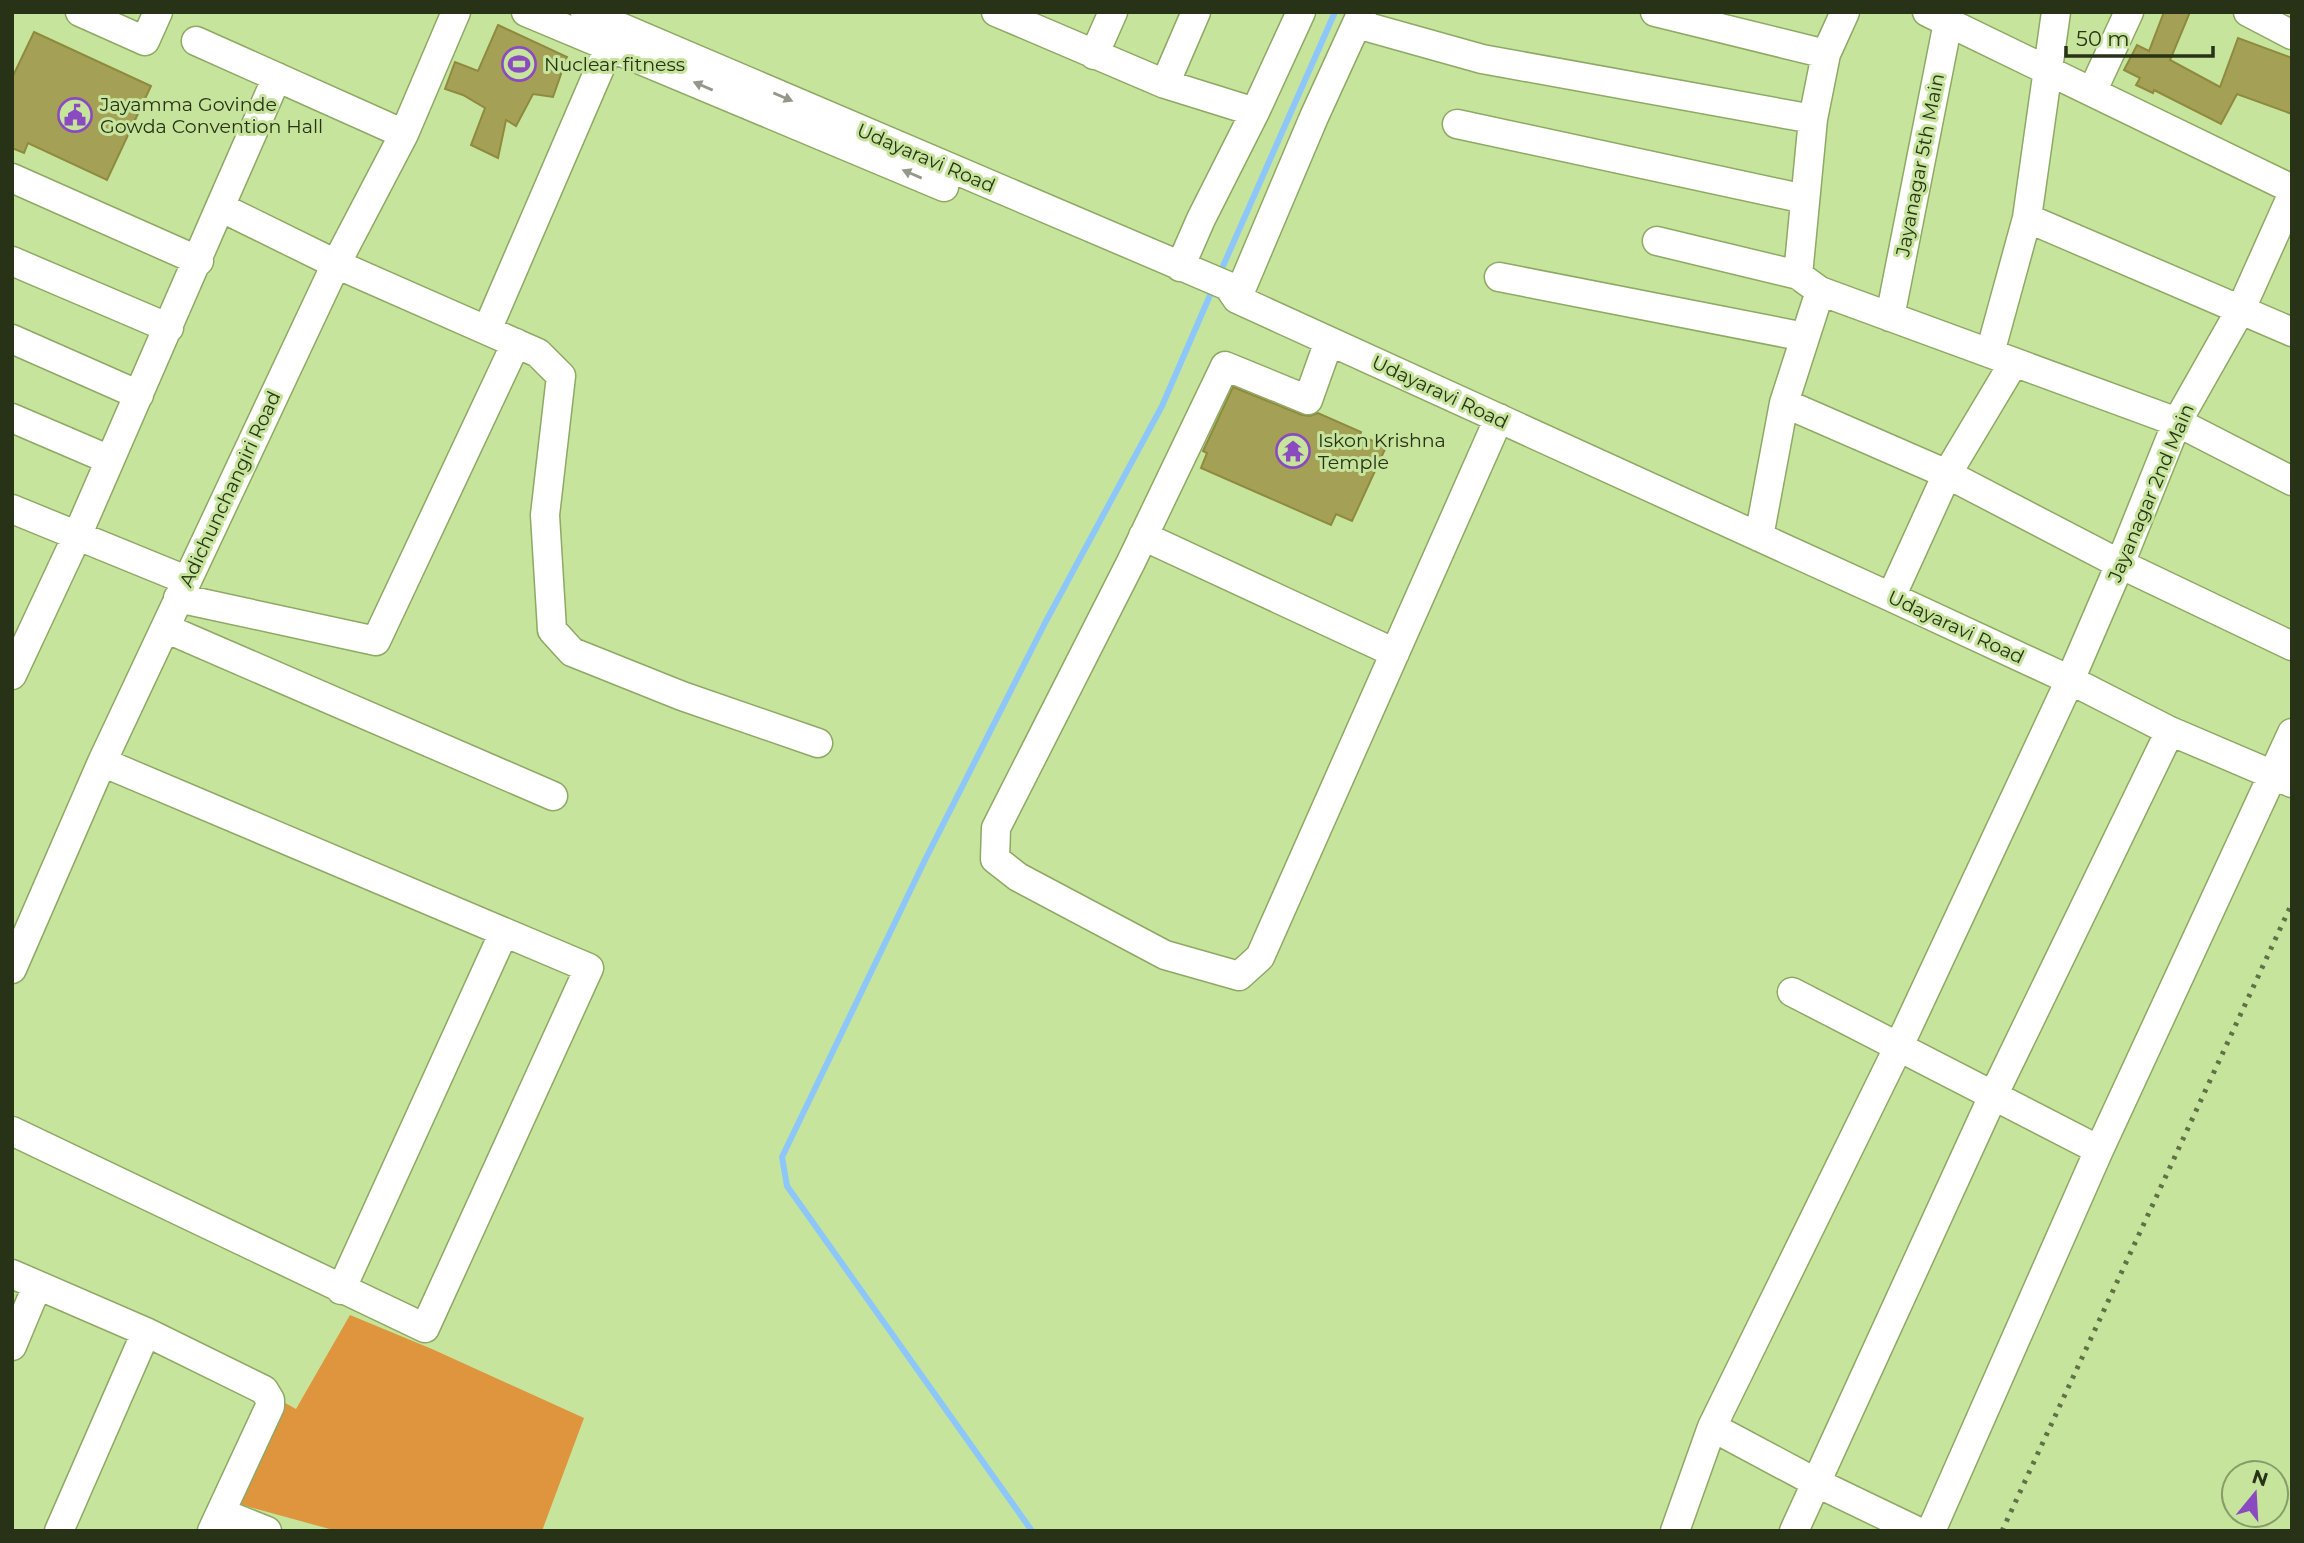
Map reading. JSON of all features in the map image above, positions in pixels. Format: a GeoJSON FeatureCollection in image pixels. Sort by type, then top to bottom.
{"type":"FeatureCollection","features":[{"type":"Feature","properties":{"kind":"street"},"geometry":{"type":"LineString","coordinates":[[80,12],[145,41],[158,12]]}},
{"type":"Feature","properties":{"kind":"street","name":"Adichunchangiri Road"},"geometry":{"type":"LineString","coordinates":[[13,967],[102,762],[182,589],[336,264],[404,134],[456,12]]}},
{"type":"Feature","properties":{"kind":"street"},"geometry":{"type":"LineString","coordinates":[[526,12],[1182,274],[1202,219],[1301,12]]}},
{"type":"Feature","properties":{"kind":"street","name":"Udayaravi Road"},"geometry":{"type":"LineString","coordinates":[[585,12],[1182,274],[1891,597],[2070,680],[2171,731],[2283,779]]}},
{"type":"Feature","properties":{"kind":"street"},"geometry":{"type":"LineString","coordinates":[[996,12],[1024,18],[1094,55],[1165,84],[1255,112]]}},
{"type":"Feature","properties":{"kind":"street"},"geometry":{"type":"LineString","coordinates":[[1094,55],[1113,12]]}},
{"type":"Feature","properties":{"kind":"street"},"geometry":{"type":"LineString","coordinates":[[1165,84],[1196,12]]}},
{"type":"Feature","properties":{"kind":"street"},"geometry":{"type":"LineString","coordinates":[[1655,12],[1826,54]]}},
{"type":"Feature","properties":{"kind":"street"},"geometry":{"type":"LineString","coordinates":[[1759,537],[1784,403],[1805,337],[1809,283],[1805,199],[1814,119],[1826,54],[1844,12]]}},
{"type":"Feature","properties":{"kind":"street"},"geometry":{"type":"LineString","coordinates":[[1891,597],[2002,358],[2027,218],[2056,12]]}},
{"type":"Feature","properties":{"kind":"street"},"geometry":{"type":"LineString","coordinates":[[2092,92],[2129,12]]}},
{"type":"Feature","properties":{"kind":"street"},"geometry":{"type":"LineString","coordinates":[[2248,12],[2292,34]]}},
{"type":"Feature","properties":{"kind":"street"},"geometry":{"type":"LineString","coordinates":[[1942,16],[2048,71],[2292,189]]}},
{"type":"Feature","properties":{"kind":"street","name":"Jayanagar 5th Main"},"geometry":{"type":"LineString","coordinates":[[1890,317],[1942,16]]}},
{"type":"Feature","properties":{"kind":"street"},"geometry":{"type":"LineString","coordinates":[[1229,296],[1359,18],[1482,59],[1814,119]]}},
{"type":"Feature","properties":{"kind":"street"},"geometry":{"type":"LineString","coordinates":[[196,41],[404,134]]}},
{"type":"Feature","properties":{"kind":"street"},"geometry":{"type":"LineString","coordinates":[[486,330],[609,47]]}},
{"type":"Feature","properties":{"kind":"street"},"geometry":{"type":"LineString","coordinates":[[12,675],[19,643],[77,536],[277,77]]}},
{"type":"Feature","properties":{"kind":"street"},"geometry":{"type":"LineString","coordinates":[[1457,124],[1805,199]]}},
{"type":"Feature","properties":{"kind":"street"},"geometry":{"type":"LineString","coordinates":[[12,178],[199,261]]}},
{"type":"Feature","properties":{"kind":"street","name":"Jayanagar 2nd Main"},"geometry":{"type":"LineString","coordinates":[[1675,1531],[1712,1427],[1898,1048],[2070,680],[2120,564],[2176,422],[2241,309],[2292,195]]}},
{"type":"Feature","properties":{"kind":"street"},"geometry":{"type":"LineString","coordinates":[[220,207],[336,264],[538,353],[561,376],[545,516],[552,630],[572,652],[682,696],[818,743]]}},
{"type":"Feature","properties":{"kind":"street"},"geometry":{"type":"LineString","coordinates":[[2027,218],[2292,332]]}},
{"type":"Feature","properties":{"kind":"street"},"geometry":{"type":"LineString","coordinates":[[1657,241],[1809,283],[1890,317],[2176,422],[2292,481]]}},
{"type":"Feature","properties":{"kind":"street"},"geometry":{"type":"LineString","coordinates":[[12,261],[169,328]]}},
{"type":"Feature","properties":{"kind":"street"},"geometry":{"type":"LineString","coordinates":[[1499,277],[1805,337]]}},
{"type":"Feature","properties":{"kind":"street"},"geometry":{"type":"LineString","coordinates":[[12,339],[139,395]]}},
{"type":"Feature","properties":{"kind":"street"},"geometry":{"type":"LineString","coordinates":[[1329,341],[1308,400],[1225,366],[996,828],[995,859],[1018,877],[1165,955],[1240,976],[1260,957],[1499,418]]}},
{"type":"Feature","properties":{"kind":"street"},"geometry":{"type":"LineString","coordinates":[[12,509],[77,536],[182,589],[376,641],[516,343]]}},
{"type":"Feature","properties":{"kind":"street"},"geometry":{"type":"LineString","coordinates":[[1784,403],[1947,474],[2120,564],[2292,646]]}},
{"type":"Feature","properties":{"kind":"street"},"geometry":{"type":"LineString","coordinates":[[12,418],[110,460]]}},
{"type":"Feature","properties":{"kind":"street"},"geometry":{"type":"LineString","coordinates":[[1143,536],[1395,653]]}},
{"type":"Feature","properties":{"kind":"street"},"geometry":{"type":"LineString","coordinates":[[165,628],[553,796]]}},
{"type":"Feature","properties":{"kind":"street"},"geometry":{"type":"LineString","coordinates":[[1794,1531],[1993,1096],[2171,731]]}},
{"type":"Feature","properties":{"kind":"street"},"geometry":{"type":"LineString","coordinates":[[1931,1531],[2099,1150],[2283,779],[2292,733]]}},
{"type":"Feature","properties":{"kind":"street"},"geometry":{"type":"LineString","coordinates":[[12,1131],[425,1328],[589,968],[102,762]]}},
{"type":"Feature","properties":{"kind":"street"},"geometry":{"type":"LineString","coordinates":[[341,1290],[504,932]]}},
{"type":"Feature","properties":{"kind":"street"},"geometry":{"type":"LineString","coordinates":[[1792,992],[2099,1150]]}},
{"type":"Feature","properties":{"kind":"street"},"geometry":{"type":"LineString","coordinates":[[12,1346],[24,1280],[146,1332],[264,1390],[270,1400],[270,1406],[217,1522],[267,1531]]}},
{"type":"Feature","properties":{"kind":"street"},"geometry":{"type":"LineString","coordinates":[[59,1531],[146,1332]]}},
{"type":"Feature","properties":{"kind":"street"},"geometry":{"type":"LineString","coordinates":[[1712,1427],[1815,1482],[1917,1531]]}},
{"type":"Feature","properties":{"kind":"shaded area"},"geometry":{"type":"Polygon","coordinates":[[[350,1315],[584,1418],[542,1531],[337,1531],[238,1504],[278,1399],[296,1409],[350,1315]]]}},
{"type":"Feature","properties":{"kind":"building"},"geometry":{"type":"Polygon","coordinates":[[[2164,12],[2190,12],[2170,60],[2220,87],[2238,38],[2292,58],[2292,114],[2237,94],[2221,124],[2154,90],[2153,93],[2136,85],[2140,78],[2124,70],[2137,45],[2149,51],[2164,12]]]}},
{"type":"Feature","properties":{"kind":"building"},"geometry":{"type":"Polygon","coordinates":[[[498,25],[567,57],[553,97],[533,94],[516,126],[506,120],[498,158],[471,145],[485,108],[463,95],[445,89],[455,62],[478,71],[498,25]]]}},
{"type":"Feature","properties":{"kind":"building","name":"Jayamma Govinde Gowda Convention Hall"},"geometry":{"type":"Polygon","coordinates":[[[34,32],[151,86],[107,180],[28,143],[24,153],[12,148],[12,78],[34,32]]]}},
{"type":"Feature","properties":{"kind":"building","name":"Iskon Krishna Temple"},"geometry":{"type":"Polygon","coordinates":[[[1233,387],[1302,415],[1318,413],[1361,432],[1360,435],[1386,447],[1352,521],[1336,514],[1331,525],[1201,468],[1207,453],[1203,451],[1233,387]]]}},
{"type":"Feature","properties":{"kind":"waterway"},"geometry":{"type":"LineString","coordinates":[[1220,273],[1335,12]]}},
{"type":"Feature","properties":{"kind":"waterway"},"geometry":{"type":"LineString","coordinates":[[1032,1531],[787,1186],[782,1157],[925,860],[1045,623],[1162,406],[1214,286]]}},
{"type":"Feature","properties":{"kind":"railway"},"geometry":{"type":"LineString","coordinates":[[2002,1531],[2292,903]]}},
{"type":"Feature","properties":{"kind":"place","name":"Nuclear fitness"},"geometry":{"type":"Point","coordinates":[519,64]}},
{"type":"Feature","properties":{"kind":"place","name":"Jayamma Govinde Gowda Convention Hall"},"geometry":{"type":"Point","coordinates":[75,115]}},
{"type":"Feature","properties":{"kind":"place","name":"Iskon Krishna Temple"},"geometry":{"type":"Point","coordinates":[1293,451]}}]}
